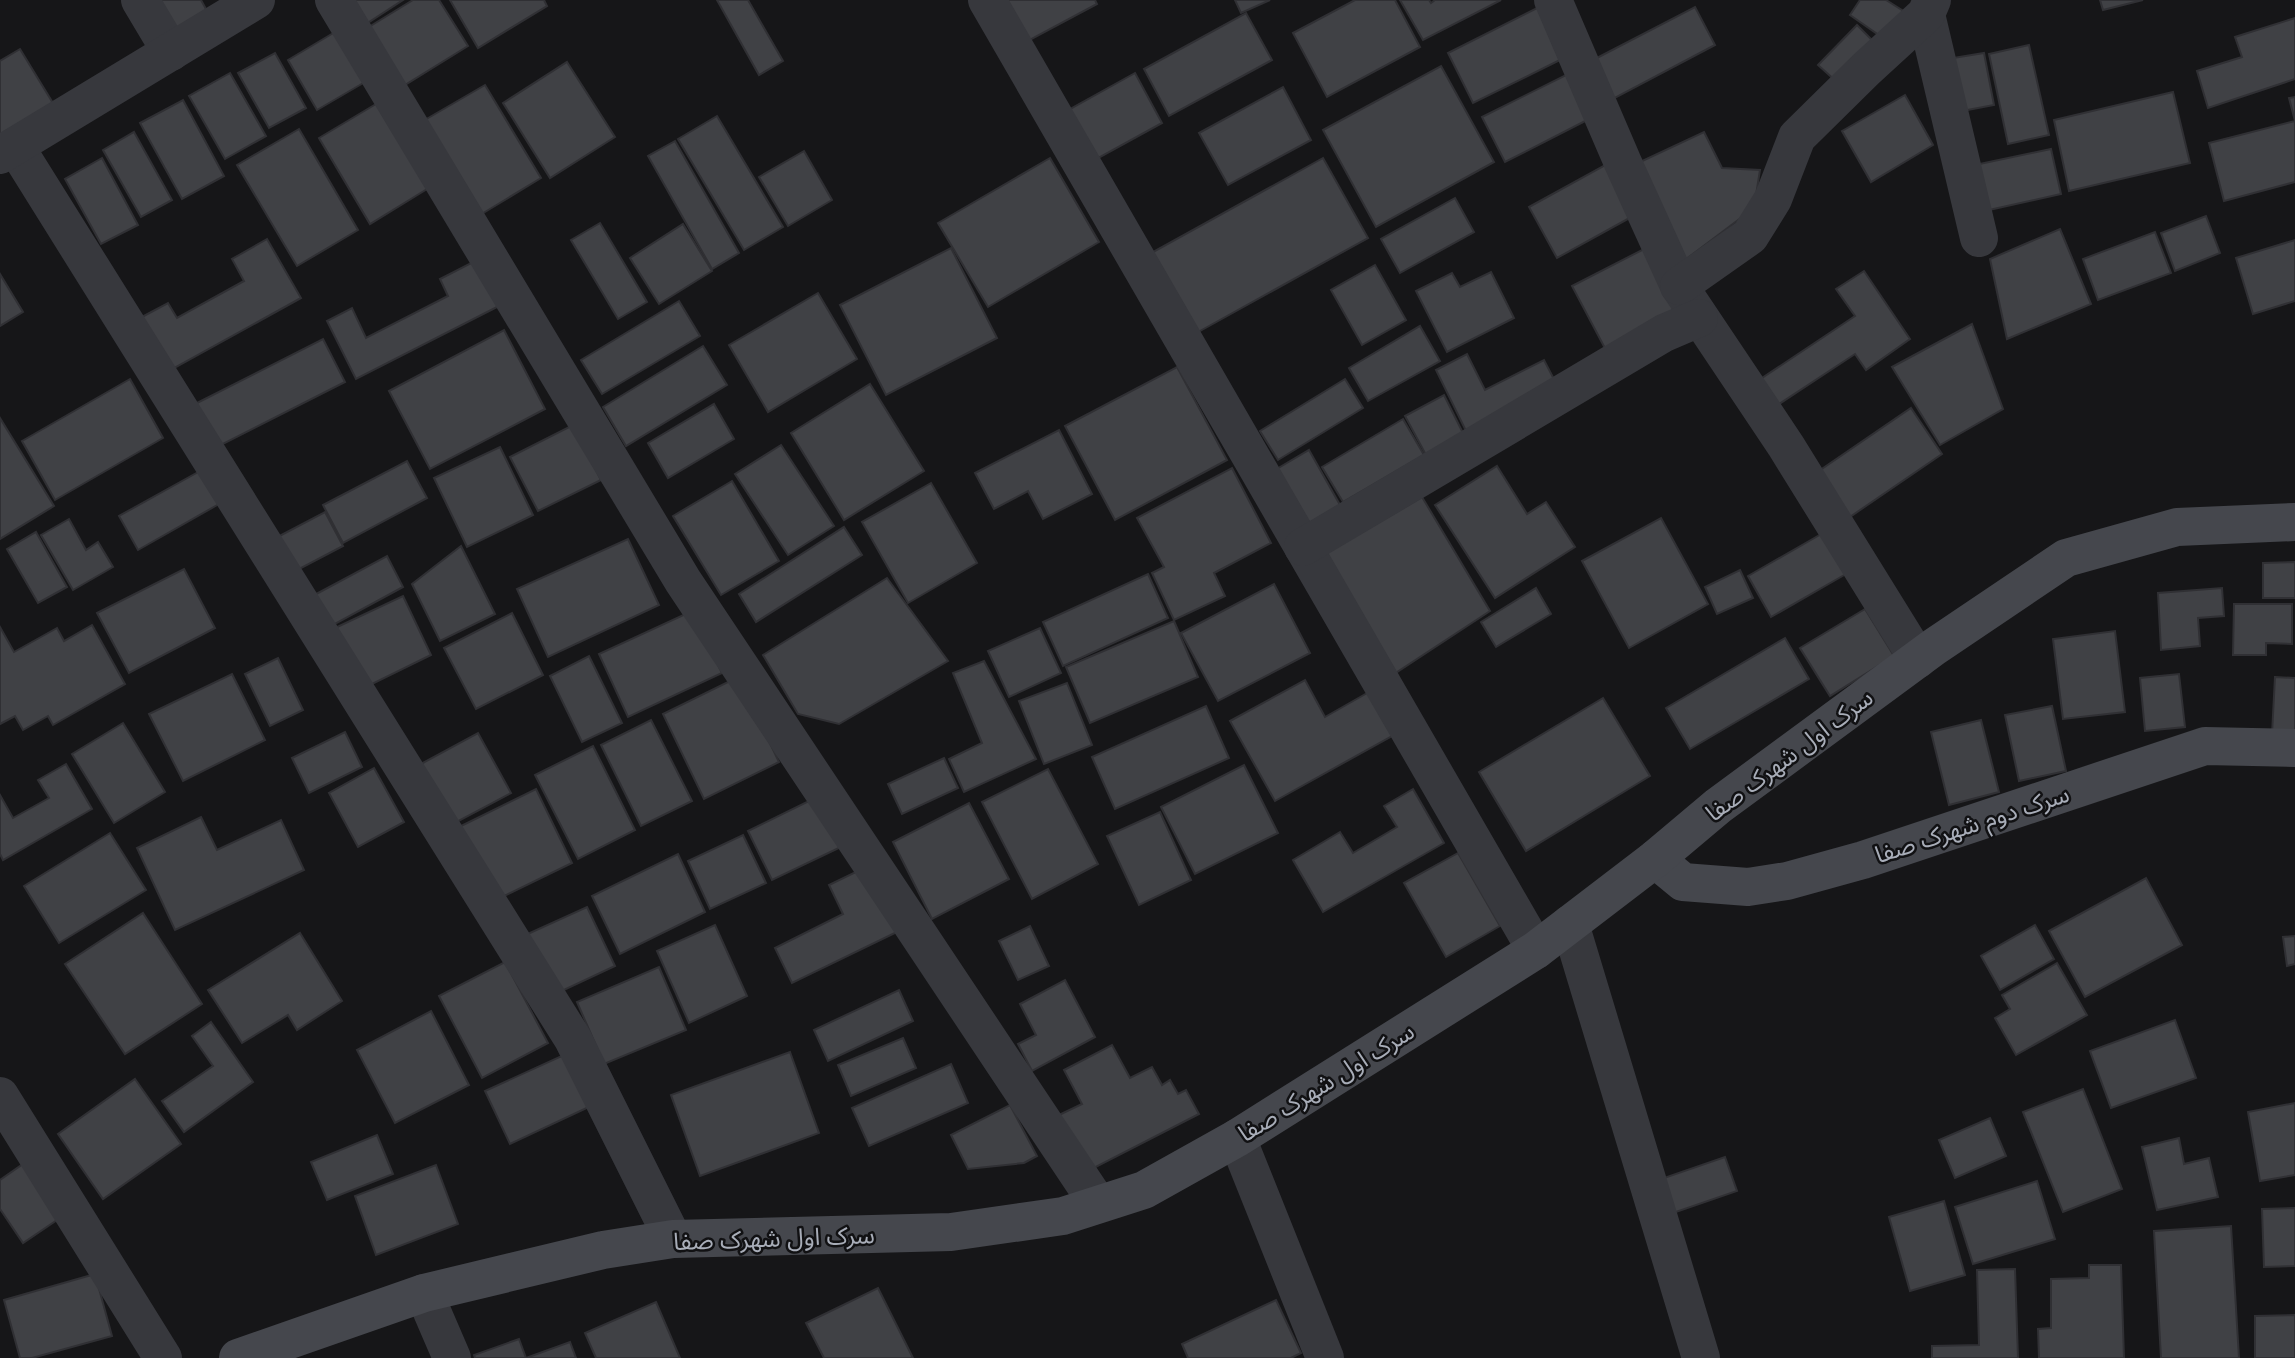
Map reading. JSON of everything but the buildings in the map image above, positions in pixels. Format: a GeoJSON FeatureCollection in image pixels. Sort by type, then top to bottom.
{"type":"FeatureCollection","features":[{"type":"Feature","properties":{"kind":"street"},"geometry":{"type":"LineString","coordinates":[[139,0],[171,52]]}},
{"type":"Feature","properties":{"kind":"street"},"geometry":{"type":"LineString","coordinates":[[256,0],[7,151],[573,1039],[673,1239]]}},
{"type":"Feature","properties":{"kind":"street"},"geometry":{"type":"LineString","coordinates":[[334,0],[683,581],[1098,1204]]}},
{"type":"Feature","properties":{"kind":"street"},"geometry":{"type":"LineString","coordinates":[[987,0],[1536,950]]}},
{"type":"Feature","properties":{"kind":"street"},"geometry":{"type":"LineString","coordinates":[[1553,0],[1622,163],[1679,286],[1786,446],[1918,659]]}},
{"type":"Feature","properties":{"kind":"street"},"geometry":{"type":"LineString","coordinates":[[1679,286],[1750,236],[1773,199],[1797,137],[1929,7]]}},
{"type":"Feature","properties":{"kind":"street"},"geometry":{"type":"LineString","coordinates":[[1929,7],[1979,238]]}},
{"type":"Feature","properties":{"kind":"street"},"geometry":{"type":"LineString","coordinates":[[1303,547],[1664,333],[1699,318]]}},
{"type":"Feature","properties":{"kind":"street","name":"سرک اول شهرک صفا"},"geometry":{"type":"LineString","coordinates":[[238,1358],[424,1293],[603,1250],[673,1239],[951,1233],[1063,1216],[1144,1190],[1237,1138],[1536,950],[1655,859],[1718,806],[1918,659],[2066,558],[2177,527],[2295,522]]}},
{"type":"Feature","properties":{"kind":"street","name":"سرک دوم شهرک صفا"},"geometry":{"type":"LineString","coordinates":[[1655,859],[1683,882],[1748,887],[1787,881],[1863,860],[2205,746],[2295,748]]}},
{"type":"Feature","properties":{"kind":"street"},"geometry":{"type":"LineString","coordinates":[[1570,924],[1701,1358]]}},
{"type":"Feature","properties":{"kind":"street"},"geometry":{"type":"LineString","coordinates":[[0,1096],[163,1358]]}},
{"type":"Feature","properties":{"kind":"street"},"geometry":{"type":"LineString","coordinates":[[1237,1138],[1325,1358]]}},
{"type":"Feature","properties":{"kind":"street"},"geometry":{"type":"LineString","coordinates":[[424,1293],[452,1358]]}}]}
